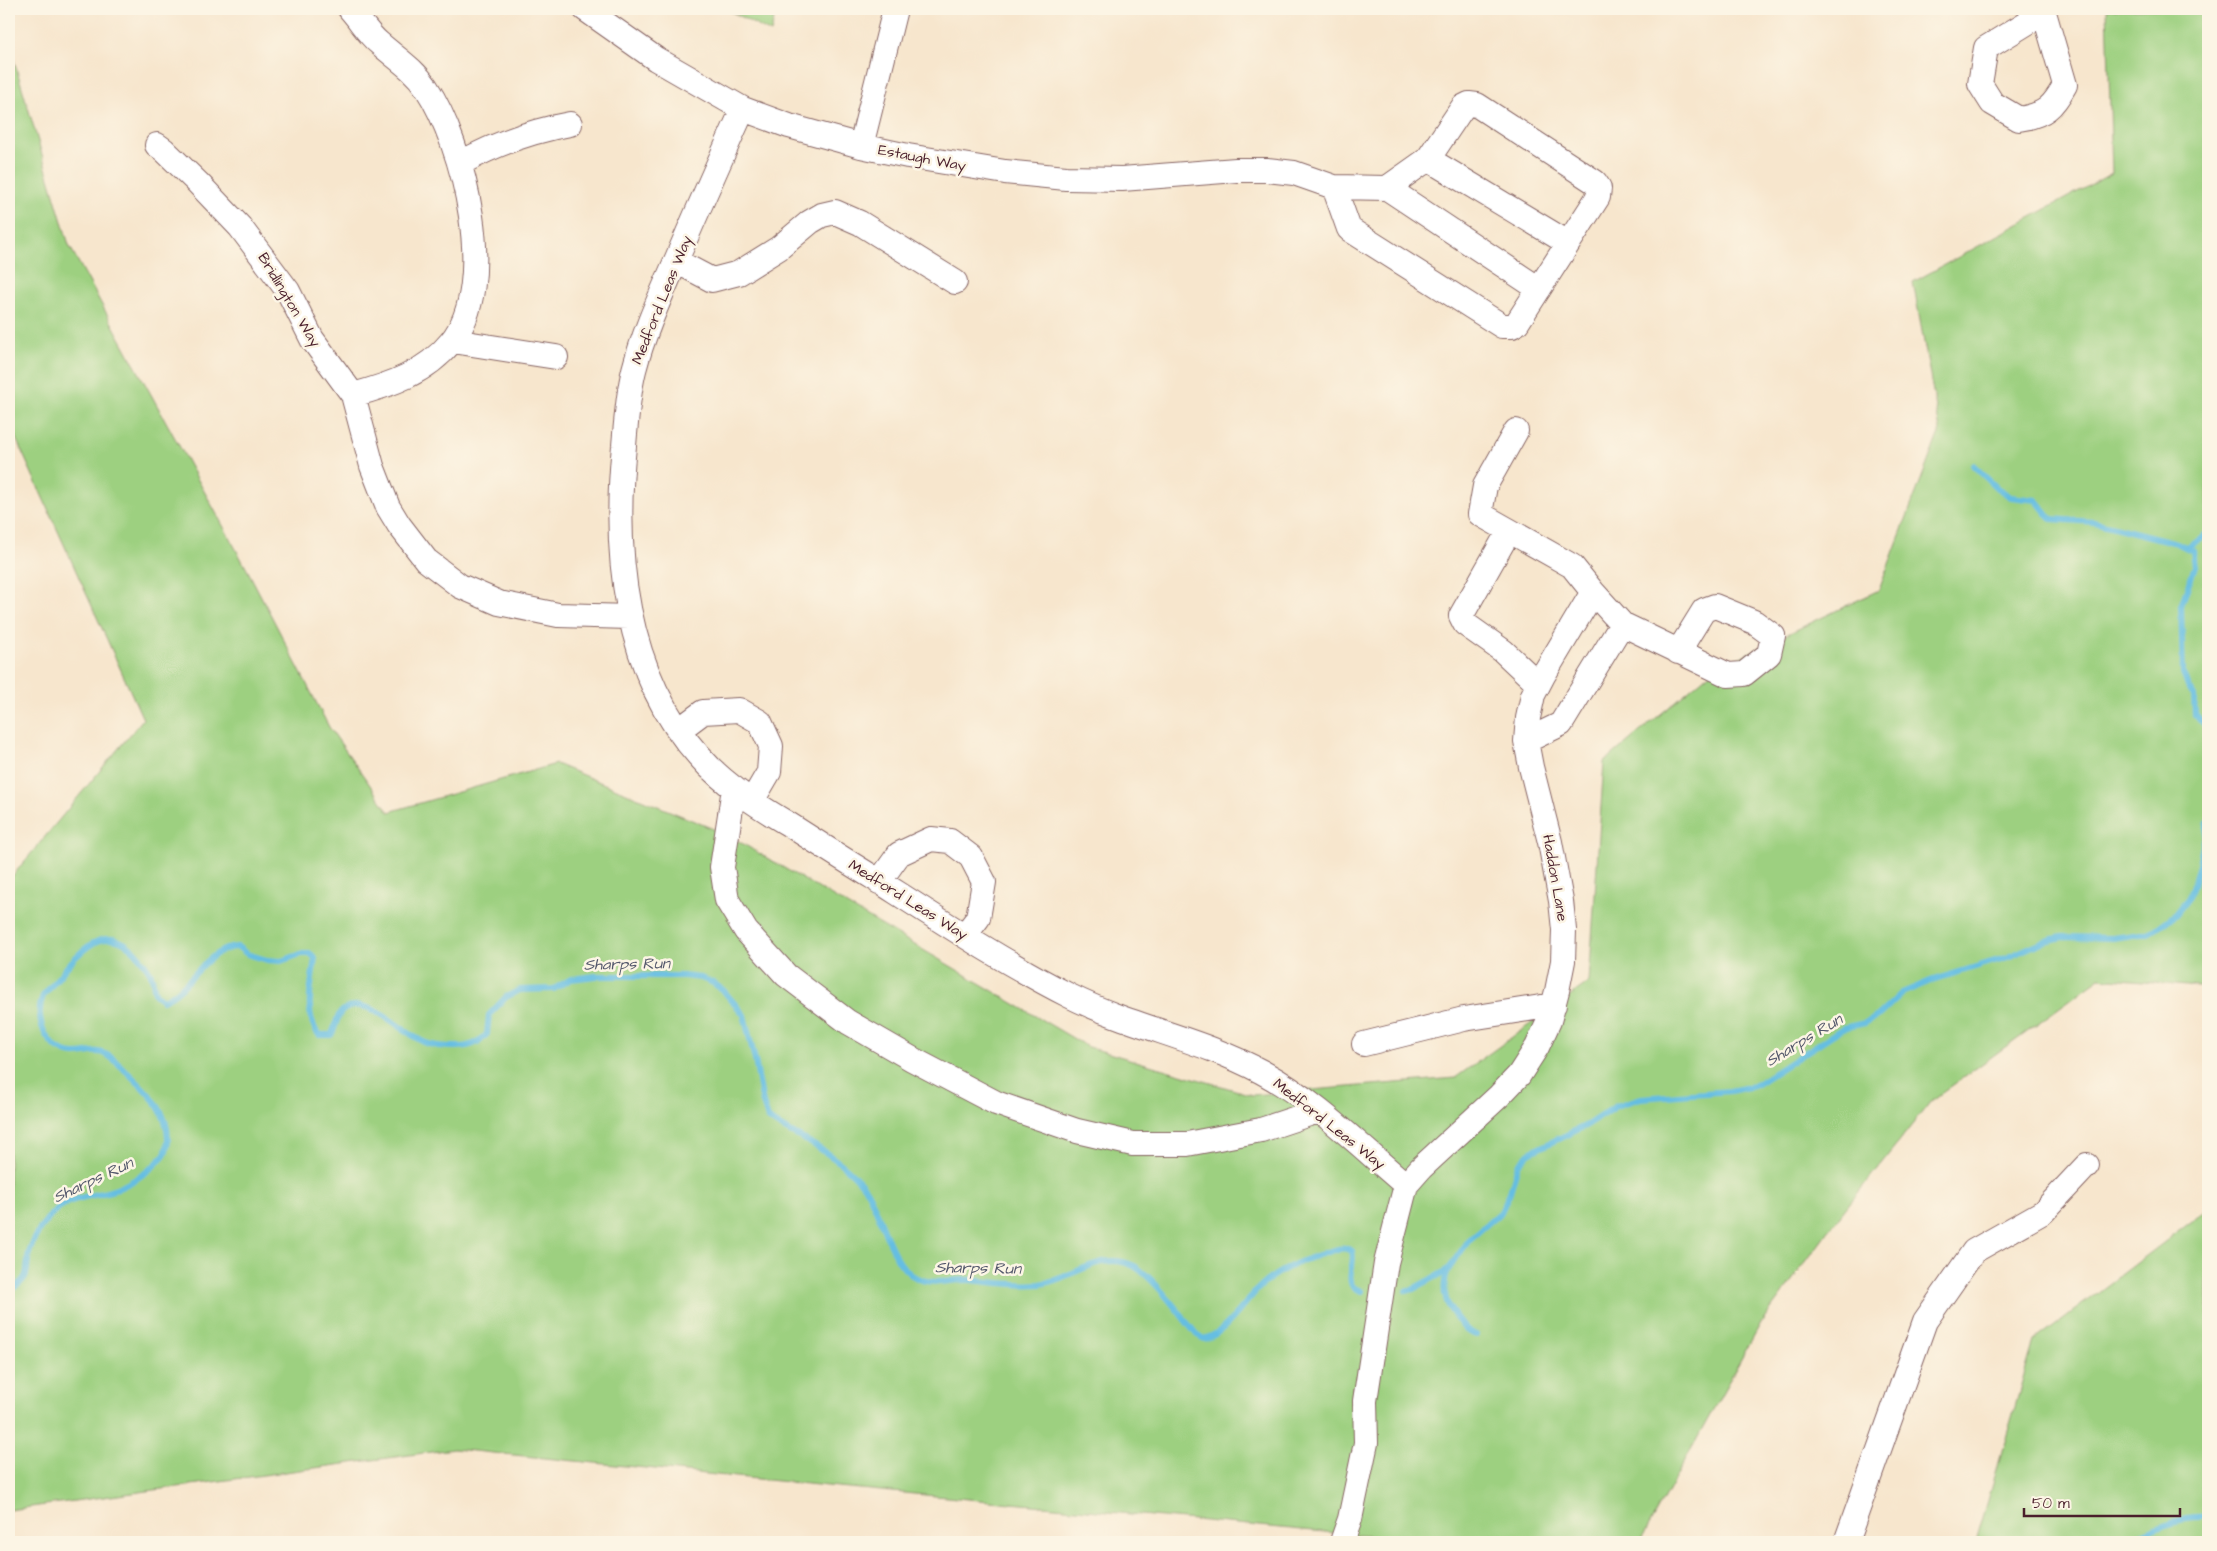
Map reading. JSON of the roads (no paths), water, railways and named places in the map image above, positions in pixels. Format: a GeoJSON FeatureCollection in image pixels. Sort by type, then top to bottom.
{"type":"FeatureCollection","features":[{"type":"Feature","properties":{"kind":"street"},"geometry":{"type":"LineString","coordinates":[[350,9],[378,42],[414,71],[426,88],[447,127],[461,163],[471,212],[473,277],[466,319],[453,341],[441,354],[398,382],[353,395]]}},
{"type":"Feature","properties":{"kind":"street","name":"Estaugh Way"},"geometry":{"type":"LineString","coordinates":[[586,9],[656,59],[743,109],[798,129],[861,146],[957,166],[1066,178],[1122,179],[1236,170],[1294,173],[1334,187],[1387,188]]}},
{"type":"Feature","properties":{"kind":"street"},"geometry":{"type":"LineString","coordinates":[[861,146],[895,9]]}},
{"type":"Feature","properties":{"kind":"street"},"geometry":{"type":"LineString","coordinates":[[1334,187],[1349,229],[1502,326],[1512,326],[1517,323],[1539,289],[1568,243],[1598,197],[1599,188],[1595,182],[1477,105],[1469,104],[1463,107],[1428,158],[1387,188],[1539,289]]}},
{"type":"Feature","properties":{"kind":"street","name":"Medford Leas Way"},"geometry":{"type":"LineString","coordinates":[[743,109],[650,321],[634,371],[625,427],[620,514],[623,568],[630,617],[645,665],[669,715],[699,757],[743,795],[879,882],[965,935],[1071,996],[1107,1012],[1214,1049],[1264,1073],[1318,1111],[1406,1185]]}},
{"type":"Feature","properties":{"kind":"street"},"geometry":{"type":"LineString","coordinates":[[461,163],[497,144],[524,135],[570,124]]}},
{"type":"Feature","properties":{"kind":"street","name":"Bridlington Way"},"geometry":{"type":"LineString","coordinates":[[157,145],[198,183],[254,242],[288,291],[312,339],[353,395],[372,466],[388,507],[426,560],[442,574],[478,596],[518,608],[558,615],[630,617]]}},
{"type":"Feature","properties":{"kind":"street"},"geometry":{"type":"LineString","coordinates":[[1428,158],[1568,243]]}},
{"type":"Feature","properties":{"kind":"street"},"geometry":{"type":"LineString","coordinates":[[676,261],[712,280],[739,273],[779,248],[810,222],[822,215],[835,212],[860,223],[955,282]]}},
{"type":"Feature","properties":{"kind":"street"},"geometry":{"type":"LineString","coordinates":[[453,341],[556,357]]}},
{"type":"Feature","properties":{"kind":"street"},"geometry":{"type":"LineString","coordinates":[[1516,431],[1485,486],[1480,514],[1572,566],[1622,624],[1678,652]]}},
{"type":"Feature","properties":{"kind":"street"},"geometry":{"type":"LineString","coordinates":[[1509,531],[1461,616],[1465,624],[1503,651],[1538,684]]}},
{"type":"Feature","properties":{"kind":"street","name":"Haddon Lane"},"geometry":{"type":"LineString","coordinates":[[1406,1185],[1500,1096],[1519,1075],[1537,1047],[1549,1021],[1563,961],[1563,921],[1550,842],[1526,741],[1528,718],[1533,695],[1538,684],[1593,592]]}},
{"type":"Feature","properties":{"kind":"street"},"geometry":{"type":"LineString","coordinates":[[1526,741],[1561,724],[1622,624]]}},
{"type":"Feature","properties":{"kind":"street"},"geometry":{"type":"LineString","coordinates":[[679,730],[703,712],[739,710],[760,722],[771,746],[768,772],[743,795],[722,867],[727,900],[746,931],[786,974],[840,1016],[912,1060],[996,1102],[1077,1131],[1133,1144],[1187,1144],[1261,1130],[1318,1111]]}},
{"type":"Feature","properties":{"kind":"street"},"geometry":{"type":"LineString","coordinates":[[879,882],[899,854],[931,839],[950,841],[972,857],[984,882],[978,918],[965,935]]}},
{"type":"Feature","properties":{"kind":"street"},"geometry":{"type":"LineString","coordinates":[[1364,1044],[1464,1019],[1554,1005]]}},
{"type":"Feature","properties":{"kind":"street"},"geometry":{"type":"LineString","coordinates":[[1846,1542],[1926,1321],[1974,1251],[2043,1212],[2087,1165]]}},
{"type":"Feature","properties":{"kind":"street"},"geometry":{"type":"LineString","coordinates":[[1342,1542],[1350,1519],[1366,1443],[1365,1401],[1386,1263],[1406,1185]]}},
{"type":"Feature","properties":{"kind":"waterway"},"geometry":{"type":"LineString","coordinates":[[1973,465],[1997,488],[2011,497],[2036,500],[2051,519],[2094,522],[2177,543],[2193,551],[2195,566],[2181,606],[2183,673],[2188,687],[2194,696],[2195,714],[2208,730]]}},
{"type":"Feature","properties":{"kind":"waterway"},"geometry":{"type":"LineString","coordinates":[[2188,547],[2208,533]]}},
{"type":"Feature","properties":{"kind":"waterway","name":"Sharps Run"},"geometry":{"type":"LineString","coordinates":[[1406,1291],[1448,1270],[1469,1240],[1501,1212],[1510,1192],[1518,1165],[1529,1153],[1587,1125],[1616,1106],[1641,1098],[1730,1091],[1754,1086],[1843,1028],[1865,1023],[1879,1015],[1902,993],[1933,980],[2008,957],[2042,942],[2062,937],[2113,938],[2147,933],[2156,929],[2176,914],[2189,897],[2199,865],[2208,822]]}},
{"type":"Feature","properties":{"kind":"waterway","name":"Sharps Run"},"geometry":{"type":"LineString","coordinates":[[9,1291],[17,1286],[25,1277],[28,1257],[35,1239],[57,1209],[74,1200],[114,1190],[130,1182],[153,1167],[166,1150],[168,1141],[165,1120],[149,1094],[107,1055],[98,1052],[74,1054],[56,1047],[50,1041],[41,1023],[40,1005],[43,996],[80,953],[93,944],[106,939],[120,941],[135,951],[150,972],[156,995],[163,1000],[173,995],[208,961],[227,949],[238,947],[247,954],[267,960],[281,961],[301,954],[311,954],[315,958],[310,1008],[311,1018],[319,1035],[331,1035],[342,1012],[355,1006],[376,1011],[426,1043],[445,1047],[465,1046],[480,1040],[487,1034],[489,1015],[506,997],[520,990],[554,989],[571,979],[596,976],[683,976],[701,978],[723,990],[744,1015],[768,1118],[781,1128],[831,1156],[859,1181],[871,1198],[886,1237],[899,1262],[907,1272],[917,1278],[930,1282],[969,1280],[1013,1284],[1040,1284],[1098,1263],[1109,1261],[1122,1262],[1142,1271],[1197,1335],[1204,1339],[1220,1331],[1255,1292],[1275,1275],[1297,1263],[1333,1250],[1349,1249],[1352,1251],[1353,1260],[1350,1279],[1353,1287],[1362,1291]]}},
{"type":"Feature","properties":{"kind":"waterway"},"geometry":{"type":"LineString","coordinates":[[1448,1270],[1445,1285],[1448,1305],[1464,1328],[1476,1335]]}},
{"type":"Feature","properties":{"kind":"waterway"},"geometry":{"type":"LineString","coordinates":[[2124,1542],[2176,1522],[2187,1519],[2208,1518]]}}]}
